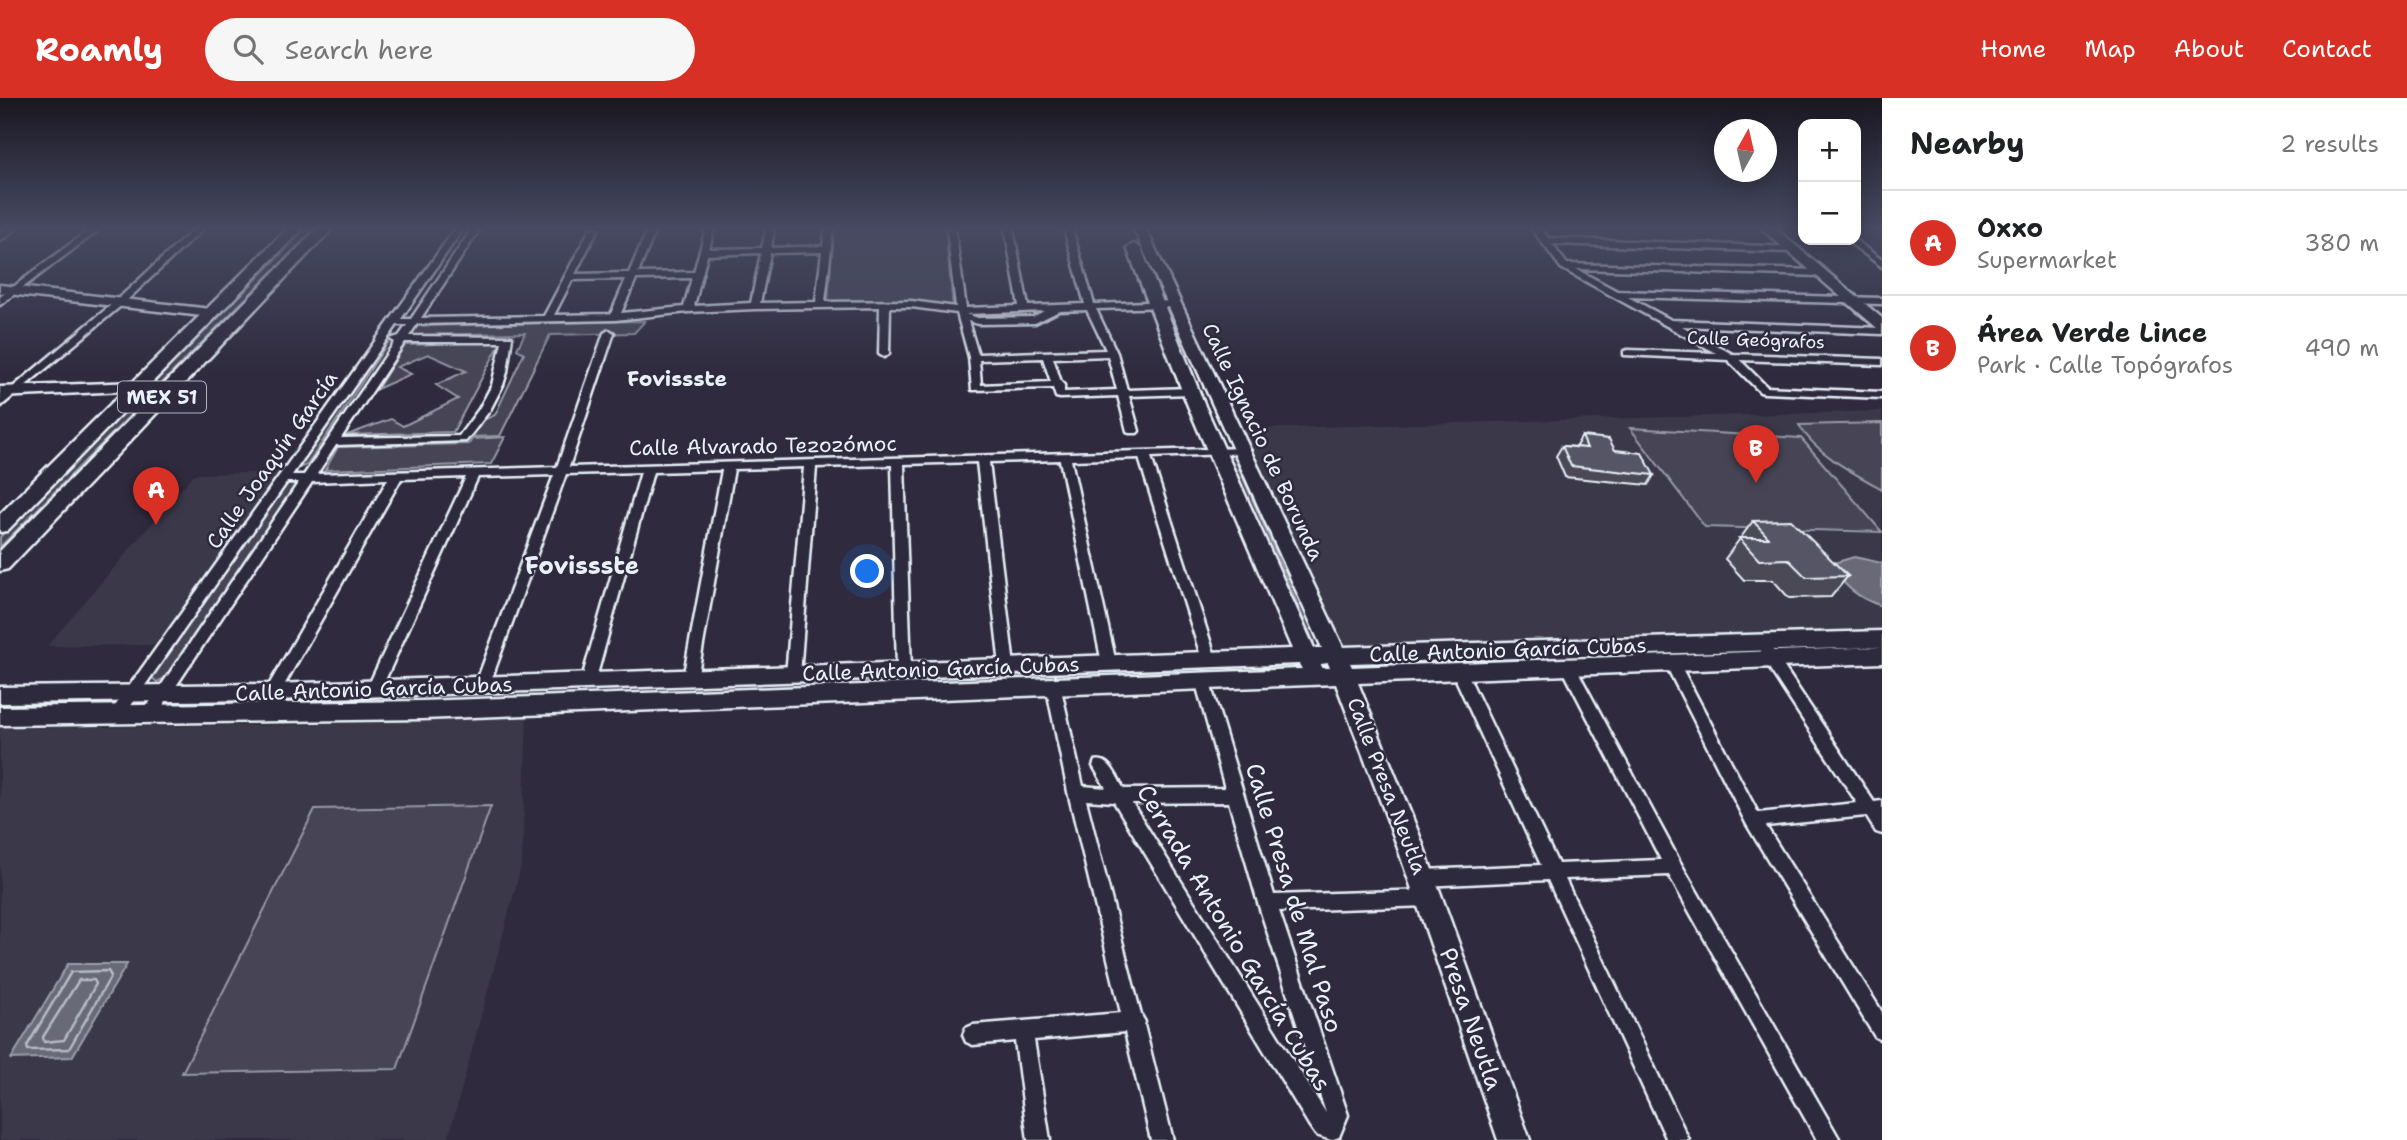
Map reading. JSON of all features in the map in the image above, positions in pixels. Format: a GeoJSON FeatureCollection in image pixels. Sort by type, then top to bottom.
{"type":"FeatureCollection","features":[{"type":"Feature","properties":{"kind":"main road","name":"MEX 51"},"geometry":{"type":"LineString","coordinates":[[0,526],[246,278]]}},
{"type":"Feature","properties":{"kind":"main road","name":"MEX 51"},"geometry":{"type":"LineString","coordinates":[[0,564],[278,278]]}},
{"type":"Feature","properties":{"kind":"street"},"geometry":{"type":"LineString","coordinates":[[0,302],[7,290],[25,278]]}},
{"type":"Feature","properties":{"kind":"street"},"geometry":{"type":"LineString","coordinates":[[0,404],[7,392],[120,303],[147,278]]}},
{"type":"Feature","properties":{"kind":"street","name":"Calle Joaquín García"},"geometry":{"type":"LineString","coordinates":[[123,704],[424,278]]}},
{"type":"Feature","properties":{"kind":"street","name":"Calle Joaquín García"},"geometry":{"type":"LineString","coordinates":[[157,703],[444,278]]}},
{"type":"Feature","properties":{"kind":"street"},"geometry":{"type":"LineString","coordinates":[[547,318],[569,278]]}},
{"type":"Feature","properties":{"kind":"street"},"geometry":{"type":"LineString","coordinates":[[615,317],[631,278]]}},
{"type":"Feature","properties":{"kind":"street"},"geometry":{"type":"LineString","coordinates":[[688,309],[697,278]]}},
{"type":"Feature","properties":{"kind":"street"},"geometry":{"type":"LineString","coordinates":[[755,306],[761,278]]}},
{"type":"Feature","properties":{"kind":"street"},"geometry":{"type":"LineString","coordinates":[[820,306],[823,278]]}},
{"type":"Feature","properties":{"kind":"street"},"geometry":{"type":"LineString","coordinates":[[957,278],[962,314],[974,358],[976,388],[1124,393],[1191,391]]}},
{"type":"Feature","properties":{"kind":"street"},"geometry":{"type":"LineString","coordinates":[[1018,278],[1024,308]]}},
{"type":"Feature","properties":{"kind":"street"},"geometry":{"type":"LineString","coordinates":[[1082,278],[1090,306],[1112,353],[1133,431]]}},
{"type":"Feature","properties":{"kind":"street","name":"Calle Ignacio de Borunda"},"geometry":{"type":"LineString","coordinates":[[1145,278],[1216,453],[1310,666]]}},
{"type":"Feature","properties":{"kind":"street","name":"Calle Ignacio de Borunda"},"geometry":{"type":"LineString","coordinates":[[1161,278],[1245,451],[1339,665]]}},
{"type":"Feature","properties":{"kind":"street"},"geometry":{"type":"LineString","coordinates":[[1585,278],[1731,357],[1764,390],[1882,395]]}},
{"type":"Feature","properties":{"kind":"street"},"geometry":{"type":"LineString","coordinates":[[1825,278],[1882,325]]}},
{"type":"Feature","properties":{"kind":"street"},"geometry":{"type":"LineString","coordinates":[[1846,278],[1879,303]]}},
{"type":"Feature","properties":{"kind":"street"},"geometry":{"type":"LineString","coordinates":[[7,290],[211,313]]}},
{"type":"Feature","properties":{"kind":"street"},"geometry":{"type":"LineString","coordinates":[[1613,293],[1879,303]]}},
{"type":"Feature","properties":{"kind":"street"},"geometry":{"type":"LineString","coordinates":[[393,322],[615,317],[688,309],[885,304],[911,304],[962,314],[978,321],[1035,320],[1059,307]]}},
{"type":"Feature","properties":{"kind":"street"},"geometry":{"type":"LineString","coordinates":[[884,354],[885,304]]}},
{"type":"Feature","properties":{"kind":"street"},"geometry":{"type":"LineString","coordinates":[[962,314],[1024,308],[1173,304]]}},
{"type":"Feature","properties":{"kind":"street"},"geometry":{"type":"LineString","coordinates":[[1667,323],[1882,331]]}},
{"type":"Feature","properties":{"kind":"street"},"geometry":{"type":"LineString","coordinates":[[482,686],[562,470],[609,333]]}},
{"type":"Feature","properties":{"kind":"street"},"geometry":{"type":"LineString","coordinates":[[332,442],[462,439],[483,412],[502,375],[501,353],[508,339],[381,340]]}},
{"type":"Feature","properties":{"kind":"street","name":"Calle Geógrafos"},"geometry":{"type":"LineString","coordinates":[[1628,352],[1882,362]]}},
{"type":"Feature","properties":{"kind":"street"},"geometry":{"type":"LineString","coordinates":[[974,358],[1112,353]]}},
{"type":"Feature","properties":{"kind":"street"},"geometry":{"type":"LineString","coordinates":[[1047,354],[1059,390]]}},
{"type":"Feature","properties":{"kind":"street"},"geometry":{"type":"LineString","coordinates":[[7,392],[138,387]]}},
{"type":"Feature","properties":{"kind":"street","name":"Calle Alvarado Tezozómoc"},"geometry":{"type":"LineString","coordinates":[[282,479],[1245,451]]}},
{"type":"Feature","properties":{"kind":"street","name":"Calle Presa de Mal Paso"},"geometry":{"type":"LineString","coordinates":[[1144,455],[1206,669],[1236,795],[1267,903],[1337,1115],[1331,1129]]}},
{"type":"Feature","properties":{"kind":"street"},"geometry":{"type":"LineString","coordinates":[[1065,458],[1109,663]]}},
{"type":"Feature","properties":{"kind":"street"},"geometry":{"type":"LineString","coordinates":[[983,459],[1007,666]]}},
{"type":"Feature","properties":{"kind":"street"},"geometry":{"type":"LineString","coordinates":[[898,462],[904,670]]}},
{"type":"Feature","properties":{"kind":"street"},"geometry":{"type":"LineString","coordinates":[[793,675],[810,464]]}},
{"type":"Feature","properties":{"kind":"street"},"geometry":{"type":"LineString","coordinates":[[690,679],[729,466]]}},
{"type":"Feature","properties":{"kind":"street"},"geometry":{"type":"LineString","coordinates":[[588,682],[648,468]]}},
{"type":"Feature","properties":{"kind":"street"},"geometry":{"type":"LineString","coordinates":[[374,689],[474,473]]}},
{"type":"Feature","properties":{"kind":"street"},"geometry":{"type":"LineString","coordinates":[[273,692],[397,475]]}},
{"type":"Feature","properties":{"kind":"street"},"geometry":{"type":"LineString","coordinates":[[1767,652],[1876,809],[1882,827]]}},
{"type":"Feature","properties":{"kind":"street","name":"Calle Antonio García Cubas"},"geometry":{"type":"LineString","coordinates":[[1339,665],[1459,671],[1569,668],[1672,663],[1767,652]]}},
{"type":"Feature","properties":{"kind":"street","name":"Calle Antonio García Cubas"},"geometry":{"type":"LineString","coordinates":[[0,716],[157,703],[422,710],[1053,685],[1206,669],[1767,652],[1882,652]]}},
{"type":"Feature","properties":{"kind":"street","name":"Calle Antonio García Cubas"},"geometry":{"type":"LineString","coordinates":[[157,703],[273,692],[1007,666],[1109,663],[1206,669]]}},
{"type":"Feature","properties":{"kind":"street"},"geometry":{"type":"LineString","coordinates":[[1672,663],[1752,820],[1882,1030]]}},
{"type":"Feature","properties":{"kind":"street","name":"Calle Presa Neutla"},"geometry":{"type":"LineString","coordinates":[[1339,665],[1426,888]]}},
{"type":"Feature","properties":{"kind":"street"},"geometry":{"type":"LineString","coordinates":[[1569,668],[1674,867],[1829,1140]]}},
{"type":"Feature","properties":{"kind":"street"},"geometry":{"type":"LineString","coordinates":[[1459,671],[1678,1140]]}},
{"type":"Feature","properties":{"kind":"street","name":"Calle Antonio García Cubas"},"geometry":{"type":"LineString","coordinates":[[1053,685],[1076,793],[1135,1022],[1162,1140]]}},
{"type":"Feature","properties":{"kind":"street"},"geometry":{"type":"LineString","coordinates":[[422,710],[430,687]]}},
{"type":"Feature","properties":{"kind":"street","name":"Calle Antonio García Cubas"},"geometry":{"type":"LineString","coordinates":[[0,695],[42,695],[123,704]]}},
{"type":"Feature","properties":{"kind":"street"},"geometry":{"type":"LineString","coordinates":[[24,715],[42,695]]}},
{"type":"Feature","properties":{"kind":"street","name":"Cerrada Antonio García Cubas"},"geometry":{"type":"LineString","coordinates":[[1101,766],[1316,1118],[1324,1127],[1331,1129]]}},
{"type":"Feature","properties":{"kind":"street"},"geometry":{"type":"LineString","coordinates":[[1076,793],[1118,796],[1236,795]]}},
{"type":"Feature","properties":{"kind":"street"},"geometry":{"type":"LineString","coordinates":[[1752,820],[1876,809]]}},
{"type":"Feature","properties":{"kind":"street"},"geometry":{"type":"LineString","coordinates":[[1267,903],[1555,874],[1674,867]]}},
{"type":"Feature","properties":{"kind":"street","name":"Presa Neutla"},"geometry":{"type":"LineString","coordinates":[[1426,888],[1514,1140]]}},
{"type":"Feature","properties":{"kind":"street"},"geometry":{"type":"LineString","coordinates":[[973,1035],[1135,1022]]}},
{"type":"Feature","properties":{"kind":"street"},"geometry":{"type":"LineString","coordinates":[[1023,1031],[1039,1140]]}},
{"type":"Feature","properties":{"kind":"shaded area"},"geometry":{"type":"Polygon","coordinates":[[[259,278],[266,278],[0,547],[0,537],[259,278]]]}},
{"type":"Feature","properties":{"kind":"shaded area"},"geometry":{"type":"Polygon","coordinates":[[[830,278],[950,278],[953,308],[911,301],[828,303],[830,278]]]}},
{"type":"Feature","properties":{"kind":"shaded area"},"geometry":{"type":"Polygon","coordinates":[[[645,321],[634,333],[550,335],[500,436],[473,437],[483,420],[495,415],[524,353],[517,349],[525,333],[411,335],[417,326],[645,321]]]}},
{"type":"Feature","properties":{"kind":"shaded area"},"geometry":{"type":"Polygon","coordinates":[[[501,342],[453,432],[347,435],[391,419],[403,426],[458,399],[436,385],[466,371],[428,354],[397,367],[411,374],[377,389],[405,345],[501,342]]]}},
{"type":"Feature","properties":{"kind":"shaded area"},"geometry":{"type":"Polygon","coordinates":[[[388,343],[307,465],[299,468],[384,345],[388,343]]]}},
{"type":"Feature","properties":{"kind":"shaded area"},"geometry":{"type":"Polygon","coordinates":[[[1882,411],[1882,631],[1766,635],[1340,646],[1240,429],[1882,411]]]}},
{"type":"Feature","properties":{"kind":"shaded area"},"geometry":{"type":"Polygon","coordinates":[[[1882,423],[1882,489],[1825,454],[1799,425],[1882,423]]]}},
{"type":"Feature","properties":{"kind":"shaded area"},"geometry":{"type":"Polygon","coordinates":[[[1630,428],[1801,438],[1882,532],[1705,527],[1630,428]]]}},
{"type":"Feature","properties":{"kind":"shaded area"},"geometry":{"type":"Polygon","coordinates":[[[505,437],[491,464],[325,470],[338,447],[469,444],[472,439],[505,437]]]}},
{"type":"Feature","properties":{"kind":"shaded area"},"geometry":{"type":"Polygon","coordinates":[[[1232,452],[1314,642],[1312,648],[1225,454],[1232,452]]]}},
{"type":"Feature","properties":{"kind":"shaded area"},"geometry":{"type":"Polygon","coordinates":[[[281,472],[155,645],[47,646],[194,474],[281,472]]]}},
{"type":"Feature","properties":{"kind":"shaded area"},"geometry":{"type":"Polygon","coordinates":[[[286,484],[294,484],[294,487],[169,676],[157,682],[150,676],[286,484]]]}},
{"type":"Feature","properties":{"kind":"shaded area"},"geometry":{"type":"Polygon","coordinates":[[[527,717],[522,863],[448,1140],[0,1140],[0,728],[289,725],[527,717]]]}},
{"type":"Feature","properties":{"kind":"shaded area"},"geometry":{"type":"Polygon","coordinates":[[[491,806],[397,1069],[182,1073],[315,809],[491,806]]]}},
{"type":"Feature","properties":{"kind":"water"},"geometry":{"type":"Polygon","coordinates":[[[1854,557],[1882,563],[1882,606],[1858,595],[1837,571],[1834,563],[1854,557]]]}},
{"type":"Feature","properties":{"kind":"water"},"geometry":{"type":"Polygon","coordinates":[[[68,964],[127,964],[72,1057],[11,1059],[68,964]]]}},
{"type":"Feature","properties":{"kind":"building"},"geometry":{"type":"Polygon","coordinates":[[[1582,436],[1609,439],[1615,450],[1642,453],[1654,475],[1571,466],[1562,446],[1587,448],[1582,436]]]}},
{"type":"Feature","properties":{"kind":"building"},"geometry":{"type":"Polygon","coordinates":[[[1791,520],[1848,576],[1806,577],[1788,559],[1759,560],[1739,538],[1769,538],[1753,521],[1791,520]]]}},
{"type":"Feature","properties":{"kind":"place","name":"Área Verde Lince"},"geometry":{"type":"Point","coordinates":[1756,483]}},
{"type":"Feature","properties":{"kind":"place","name":"Oxxo"},"geometry":{"type":"Point","coordinates":[156,525]}},
{"type":"Feature","properties":{"kind":"district","name":"Fovissste"},"geometry":{"type":"Point","coordinates":[677,379]}},
{"type":"Feature","properties":{"kind":"district","name":"Fovissste"},"geometry":{"type":"Point","coordinates":[582,566]}}]}
